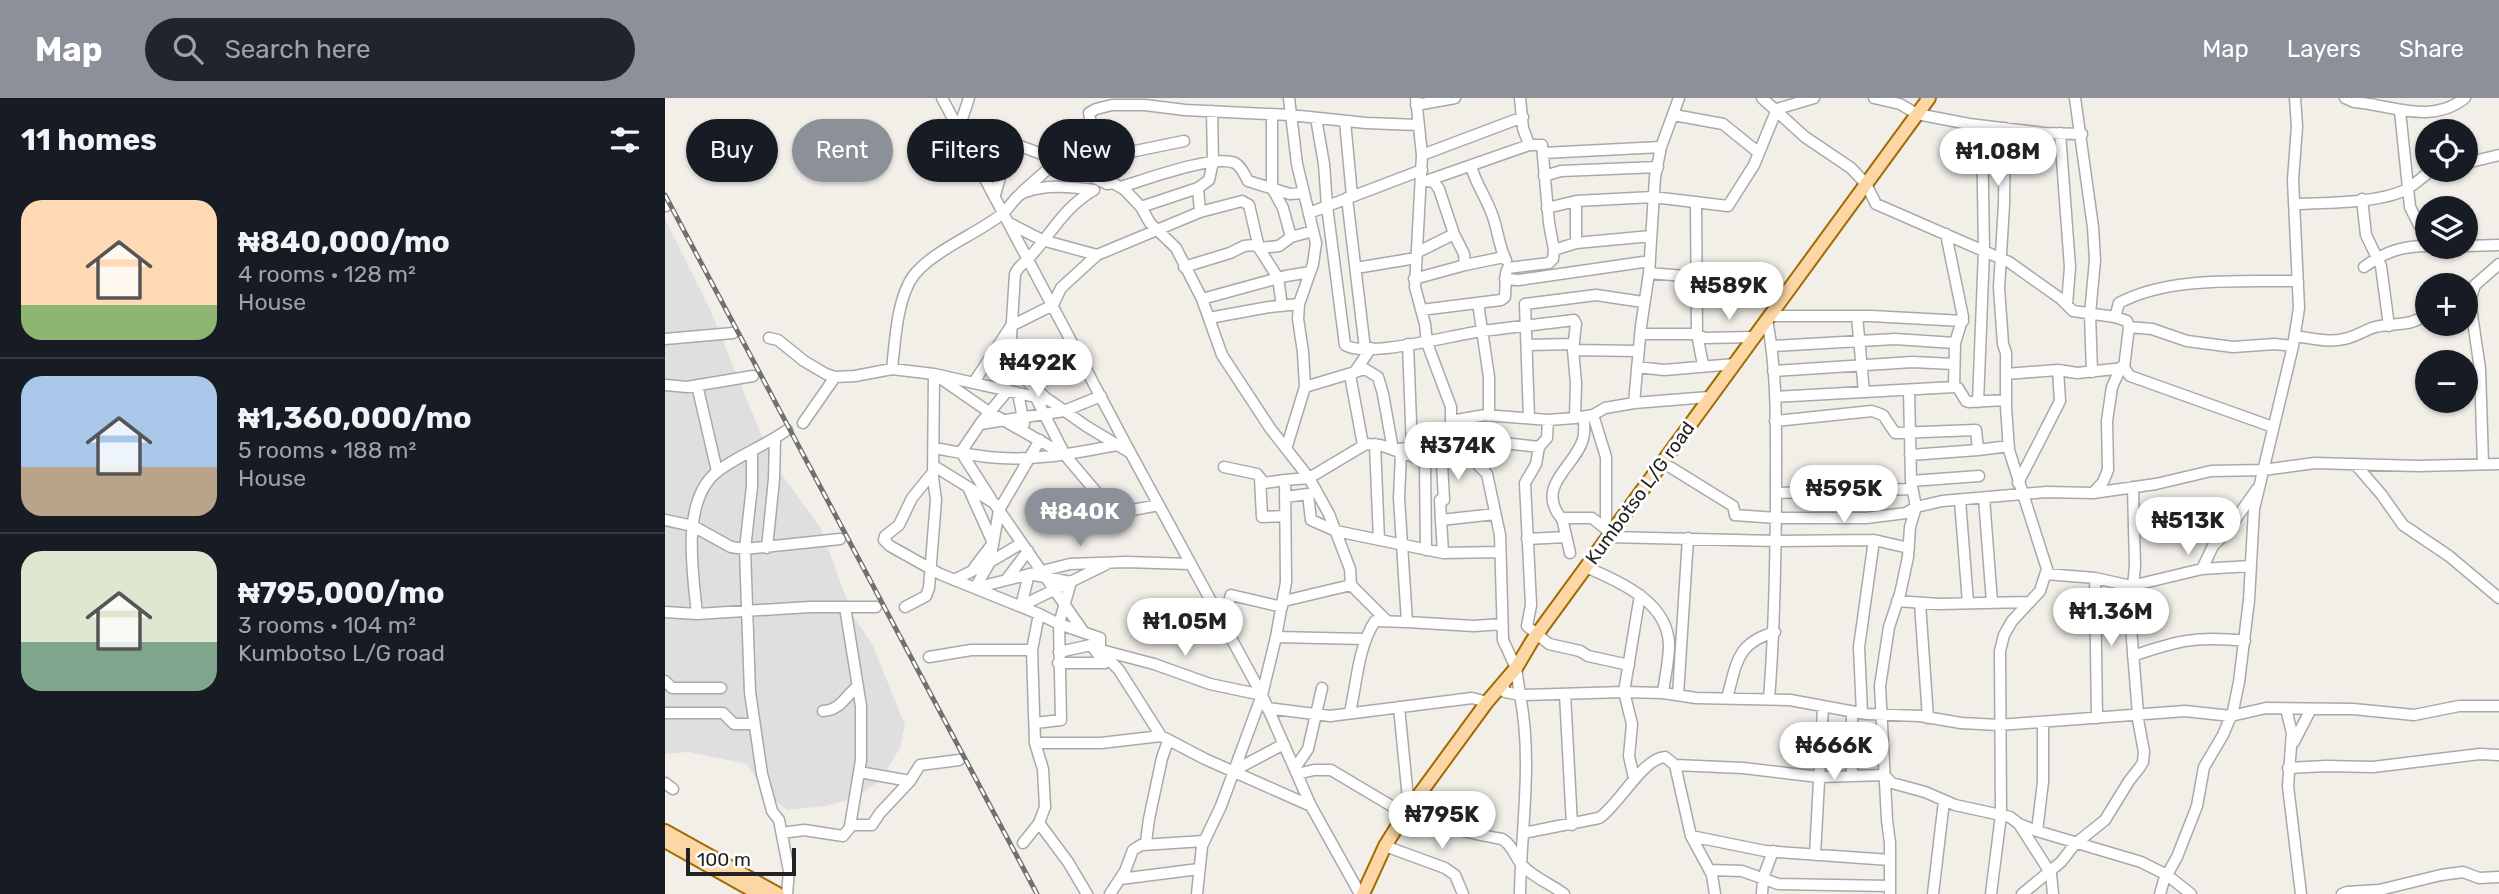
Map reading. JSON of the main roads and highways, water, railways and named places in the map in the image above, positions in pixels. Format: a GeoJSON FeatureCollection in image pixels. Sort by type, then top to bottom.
{"type":"FeatureCollection","features":[{"type":"Feature","properties":{"kind":"main road","name":"Kumbotso L/G road"},"geometry":{"type":"LineString","coordinates":[[1362,894],[1385,846],[1407,812],[1487,702],[1516,668],[1586,568],[1607,533],[1663,462],[1929,98]]}},
{"type":"Feature","properties":{"kind":"main road"},"geometry":{"type":"LineString","coordinates":[[665,831],[778,894]]}},
{"type":"Feature","properties":{"kind":"main road"},"geometry":{"type":"LineString","coordinates":[[665,841],[759,894]]}},
{"type":"Feature","properties":{"kind":"railway"},"geometry":{"type":"LineString","coordinates":[[665,195],[1037,894]]}}]}
